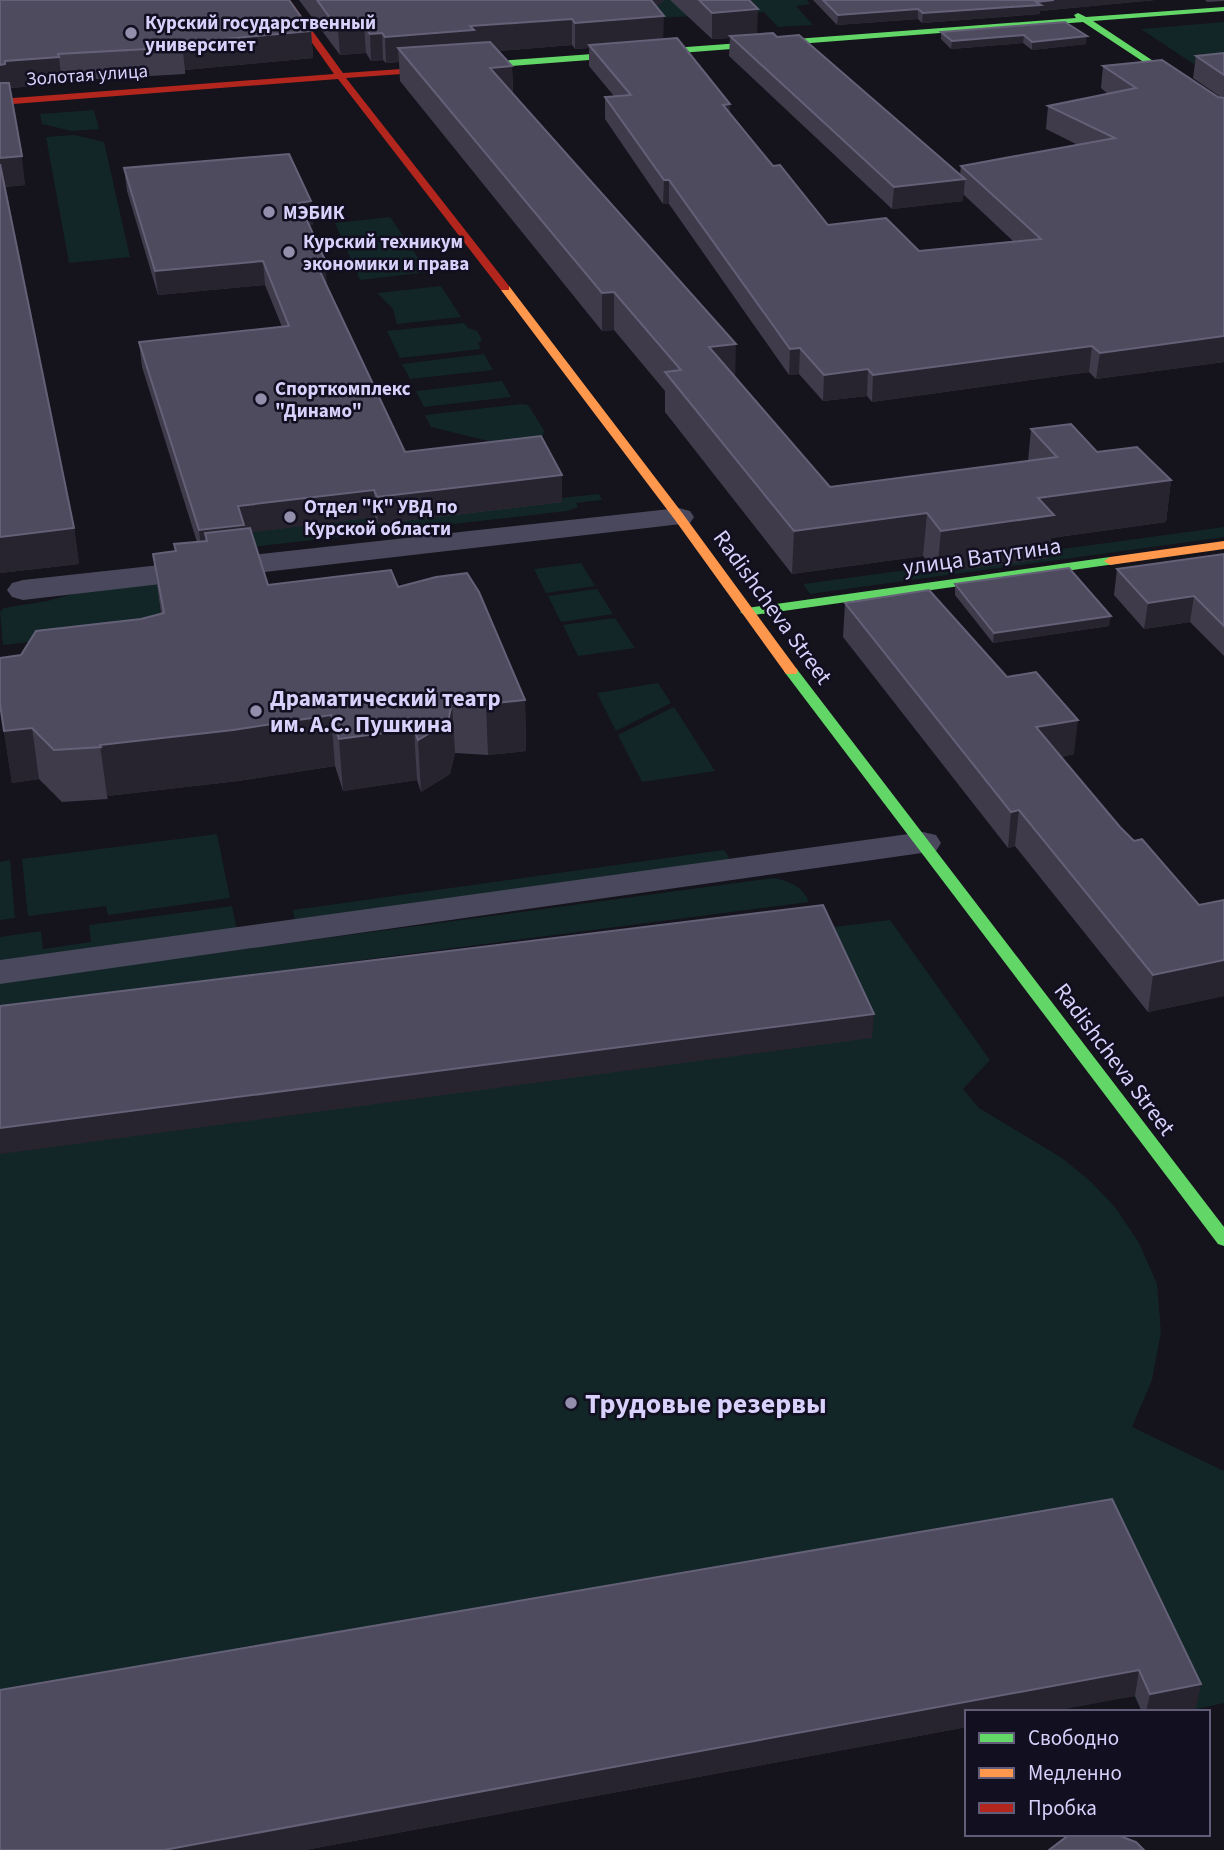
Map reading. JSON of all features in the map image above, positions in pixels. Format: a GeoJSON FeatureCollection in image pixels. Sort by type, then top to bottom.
{"type":"FeatureCollection","features":[{"type":"Feature","properties":{"kind":"main road","name":"Radishcheva Street"},"geometry":{"type":"LineString","coordinates":[[286,0],[340,76],[679,517],[747,612],[1224,1240]]}},
{"type":"Feature","properties":{"kind":"main road"},"geometry":{"type":"LineString","coordinates":[[1066,6],[1224,112]]}},
{"type":"Feature","properties":{"kind":"main road","name":"Золотая улица"},"geometry":{"type":"LineString","coordinates":[[0,102],[1224,9]]}},
{"type":"Feature","properties":{"kind":"main road","name":"улица Ватутина"},"geometry":{"type":"LineString","coordinates":[[747,612],[1224,545]]}},
{"type":"Feature","properties":{"kind":"street"},"geometry":{"type":"LineString","coordinates":[[23,590],[679,517]]}},
{"type":"Feature","properties":{"kind":"street"},"geometry":{"type":"LineString","coordinates":[[0,972],[923,843]]}},
{"type":"Feature","properties":{"kind":"green space"},"geometry":{"type":"Polygon","coordinates":[[[592,0],[807,0],[810,4],[796,6],[813,25],[778,27],[764,12],[641,19],[592,0]]]}},
{"type":"Feature","properties":{"kind":"green space"},"geometry":{"type":"Polygon","coordinates":[[[1224,22],[1224,67],[1201,69],[1141,29],[1224,22]]]}},
{"type":"Feature","properties":{"kind":"green space"},"geometry":{"type":"Polygon","coordinates":[[[94,110],[99,129],[72,131],[42,124],[40,114],[94,110]]]}},
{"type":"Feature","properties":{"kind":"green space"},"geometry":{"type":"Polygon","coordinates":[[[74,135],[104,142],[130,257],[69,263],[46,137],[74,135]]]}},
{"type":"Feature","properties":{"kind":"green space"},"geometry":{"type":"Polygon","coordinates":[[[390,217],[428,272],[360,280],[335,223],[390,217]]]}},
{"type":"Feature","properties":{"kind":"green space"},"geometry":{"type":"Polygon","coordinates":[[[441,286],[461,317],[397,324],[393,309],[377,293],[441,286]]]}},
{"type":"Feature","properties":{"kind":"green space"},"geometry":{"type":"Polygon","coordinates":[[[464,323],[468,328],[477,331],[482,340],[478,343],[481,349],[400,358],[387,331],[464,323]]]}},
{"type":"Feature","properties":{"kind":"green space"},"geometry":{"type":"Polygon","coordinates":[[[484,354],[493,370],[410,379],[402,364],[484,354]]]}},
{"type":"Feature","properties":{"kind":"green space"},"geometry":{"type":"Polygon","coordinates":[[[502,381],[511,397],[424,407],[416,391],[502,381]]]}},
{"type":"Feature","properties":{"kind":"green space"},"geometry":{"type":"Polygon","coordinates":[[[528,405],[544,430],[543,436],[497,443],[431,427],[425,415],[528,405]]]}},
{"type":"Feature","properties":{"kind":"green space"},"geometry":{"type":"Polygon","coordinates":[[[599,494],[602,500],[576,503],[578,507],[567,511],[200,553],[197,539],[356,519],[599,494]]]}},
{"type":"Feature","properties":{"kind":"green space"},"geometry":{"type":"Polygon","coordinates":[[[1224,527],[1224,537],[810,594],[803,584],[1224,527]]]}},
{"type":"Feature","properties":{"kind":"green space"},"geometry":{"type":"Polygon","coordinates":[[[581,563],[595,586],[546,593],[534,569],[581,563]]]}},
{"type":"Feature","properties":{"kind":"green space"},"geometry":{"type":"Polygon","coordinates":[[[242,572],[159,603],[163,626],[3,645],[0,612],[4,608],[47,601],[91,589],[242,572]]]}},
{"type":"Feature","properties":{"kind":"green space"},"geometry":{"type":"Polygon","coordinates":[[[597,589],[613,614],[561,622],[548,596],[597,589]]]}},
{"type":"Feature","properties":{"kind":"green space"},"geometry":{"type":"Polygon","coordinates":[[[615,618],[635,648],[578,656],[563,625],[615,618]]]}},
{"type":"Feature","properties":{"kind":"green space"},"geometry":{"type":"Polygon","coordinates":[[[658,683],[671,703],[616,731],[597,693],[658,683]]]}},
{"type":"Feature","properties":{"kind":"green space"},"geometry":{"type":"Polygon","coordinates":[[[674,707],[715,771],[642,782],[618,735],[674,707]]]}},
{"type":"Feature","properties":{"kind":"green space"},"geometry":{"type":"Polygon","coordinates":[[[217,834],[230,898],[108,915],[106,906],[28,916],[22,859],[217,834]]]}},
{"type":"Feature","properties":{"kind":"green space"},"geometry":{"type":"Polygon","coordinates":[[[724,850],[729,857],[726,862],[295,921],[293,910],[724,850]]]}},
{"type":"Feature","properties":{"kind":"green space"},"geometry":{"type":"Polygon","coordinates":[[[10,860],[15,918],[0,920],[0,862],[10,860]]]}},
{"type":"Feature","properties":{"kind":"green space"},"geometry":{"type":"Polygon","coordinates":[[[774,878],[795,886],[809,902],[0,1007],[0,982],[774,878]]]}},
{"type":"Feature","properties":{"kind":"green space"},"geometry":{"type":"Polygon","coordinates":[[[232,906],[237,930],[0,962],[0,937],[41,931],[43,949],[91,942],[89,925],[232,906]]]}},
{"type":"Feature","properties":{"kind":"green space","name":"Трудовые резервы"},"geometry":{"type":"Polygon","coordinates":[[[890,920],[990,1060],[963,1089],[979,1108],[1062,1158],[1090,1181],[1115,1207],[1139,1243],[1157,1284],[1161,1332],[1152,1380],[1132,1427],[1224,1471],[1224,1703],[1192,1710],[1141,1710],[1134,1696],[1060,1710],[965,1710],[965,1712],[0,1850],[0,1031],[890,920]]]}},
{"type":"Feature","properties":{"kind":"building","name":"Курский государственный университет"},"geometry":{"type":"Polygon","coordinates":[[[0,0],[289,0],[311,31],[182,43],[183,47],[58,54],[59,57],[5,61],[5,64],[0,65],[0,0]]]}},
{"type":"Feature","properties":{"kind":"building"},"geometry":{"type":"Polygon","coordinates":[[[317,0],[651,0],[664,16],[575,23],[572,19],[470,26],[474,30],[385,37],[382,33],[370,34],[364,26],[338,29],[317,0]]]}},
{"type":"Feature","properties":{"kind":"building"},"geometry":{"type":"Polygon","coordinates":[[[699,0],[749,0],[758,9],[712,13],[699,0]]]}},
{"type":"Feature","properties":{"kind":"building"},"geometry":{"type":"Polygon","coordinates":[[[823,0],[1054,0],[1036,2],[1041,5],[923,13],[918,9],[838,15],[823,0]]]}},
{"type":"Feature","properties":{"kind":"building"},"geometry":{"type":"Polygon","coordinates":[[[1065,22],[1087,36],[1032,42],[1024,35],[952,41],[941,32],[1065,22]]]}},
{"type":"Feature","properties":{"kind":"building"},"geometry":{"type":"Polygon","coordinates":[[[773,33],[777,37],[799,35],[965,179],[894,187],[730,36],[773,33]]]}},
{"type":"Feature","properties":{"kind":"building"},"geometry":{"type":"Polygon","coordinates":[[[677,38],[730,104],[723,105],[773,166],[780,165],[828,225],[886,218],[919,251],[1041,239],[961,166],[1115,138],[1048,106],[1136,88],[1103,66],[1162,60],[1218,97],[1224,98],[1224,336],[1100,353],[1092,346],[873,375],[868,369],[824,375],[800,348],[790,349],[669,180],[664,180],[605,97],[631,95],[589,45],[677,38]]]}},
{"type":"Feature","properties":{"kind":"building"},"geometry":{"type":"Polygon","coordinates":[[[490,42],[512,66],[490,68],[736,344],[709,347],[830,487],[1057,457],[1031,429],[1071,424],[1097,452],[1137,447],[1171,480],[1038,498],[1054,515],[941,531],[927,513],[794,531],[665,372],[681,370],[614,292],[602,293],[398,48],[490,42]]]}},
{"type":"Feature","properties":{"kind":"building"},"geometry":{"type":"Polygon","coordinates":[[[1224,53],[1224,75],[1196,56],[1224,53]]]}},
{"type":"Feature","properties":{"kind":"building"},"geometry":{"type":"Polygon","coordinates":[[[0,83],[9,83],[22,156],[0,158],[0,83]]]}},
{"type":"Feature","properties":{"kind":"building"},"geometry":{"type":"Polygon","coordinates":[[[289,154],[311,201],[299,203],[325,260],[315,261],[405,452],[541,436],[562,475],[377,497],[374,490],[238,506],[244,525],[199,530],[139,342],[289,326],[263,261],[155,271],[124,168],[289,154]]]}},
{"type":"Feature","properties":{"kind":"building"},"geometry":{"type":"Polygon","coordinates":[[[0,164],[74,528],[0,537],[0,164]]]}},
{"type":"Feature","properties":{"kind":"building"},"geometry":{"type":"Polygon","coordinates":[[[250,528],[268,585],[391,570],[398,587],[436,577],[467,573],[479,592],[525,700],[486,704],[452,702],[448,722],[418,740],[414,729],[339,739],[331,715],[233,730],[100,745],[101,747],[54,750],[32,728],[4,731],[0,704],[0,658],[21,655],[36,631],[141,619],[164,613],[153,554],[176,551],[174,544],[207,541],[205,533],[250,528]]]}},
{"type":"Feature","properties":{"kind":"building"},"geometry":{"type":"Polygon","coordinates":[[[1224,554],[1224,626],[1194,596],[1148,603],[1117,569],[1224,554]]]}},
{"type":"Feature","properties":{"kind":"building"},"geometry":{"type":"Polygon","coordinates":[[[1069,568],[1111,616],[994,633],[955,584],[1069,568]]]}},
{"type":"Feature","properties":{"kind":"building"},"geometry":{"type":"Polygon","coordinates":[[[929,590],[1007,677],[1036,672],[1078,720],[1036,727],[1120,827],[1134,841],[1142,839],[1199,905],[1224,900],[1224,960],[1153,975],[1019,810],[1011,812],[845,603],[929,590]]]}},
{"type":"Feature","properties":{"kind":"building"},"geometry":{"type":"Polygon","coordinates":[[[823,905],[874,1014],[0,1128],[0,1006],[823,905]]]}},
{"type":"Feature","properties":{"kind":"building"},"geometry":{"type":"Polygon","coordinates":[[[1112,1499],[1201,1684],[1150,1694],[1139,1670],[164,1850],[0,1850],[0,1690],[1112,1499]]]}},
{"type":"Feature","properties":{"kind":"building"},"geometry":{"type":"Polygon","coordinates":[[[1067,1836],[1120,1836],[1136,1842],[1144,1850],[1049,1850],[1067,1836]]]}},
{"type":"Feature","properties":{"kind":"traffic: fast"},"geometry":{"type":"LineString","coordinates":[[472,66],[1224,9]]}},
{"type":"Feature","properties":{"kind":"traffic: fast"},"geometry":{"type":"LineString","coordinates":[[1078,15],[1224,112]]}},
{"type":"Feature","properties":{"kind":"traffic: fast"},"geometry":{"type":"LineString","coordinates":[[747,612],[1110,561]]}},
{"type":"Feature","properties":{"kind":"traffic: fast"},"geometry":{"type":"LineString","coordinates":[[791,671],[1224,1240]]}},
{"type":"Feature","properties":{"kind":"traffic: slow"},"geometry":{"type":"LineString","coordinates":[[505,288],[679,517],[791,671]]}},
{"type":"Feature","properties":{"kind":"traffic: slow"},"geometry":{"type":"LineString","coordinates":[[1110,561],[1224,545]]}},
{"type":"Feature","properties":{"kind":"traffic: jam"},"geometry":{"type":"LineString","coordinates":[[286,0],[348,87],[505,288]]}},
{"type":"Feature","properties":{"kind":"traffic: jam"},"geometry":{"type":"LineString","coordinates":[[0,102],[472,66]]}},
{"type":"Feature","properties":{"kind":"place","name":"Курский государственный университет"},"geometry":{"type":"Point","coordinates":[131,33]}},
{"type":"Feature","properties":{"kind":"place","name":"МЭБИК"},"geometry":{"type":"Point","coordinates":[269,212]}},
{"type":"Feature","properties":{"kind":"place","name":"Курский техникум экономики и права"},"geometry":{"type":"Point","coordinates":[289,252]}},
{"type":"Feature","properties":{"kind":"place","name":"Спорткомплекс \"Динамо\""},"geometry":{"type":"Point","coordinates":[261,399]}},
{"type":"Feature","properties":{"kind":"place","name":"Отдел \"К\" УВД по Курской области"},"geometry":{"type":"Point","coordinates":[290,517]}},
{"type":"Feature","properties":{"kind":"place","name":"Драматический театр им. А.С. Пушкина"},"geometry":{"type":"Point","coordinates":[256,711]}},
{"type":"Feature","properties":{"kind":"place","name":"Трудовые резервы"},"geometry":{"type":"Point","coordinates":[571,1403]}}]}
